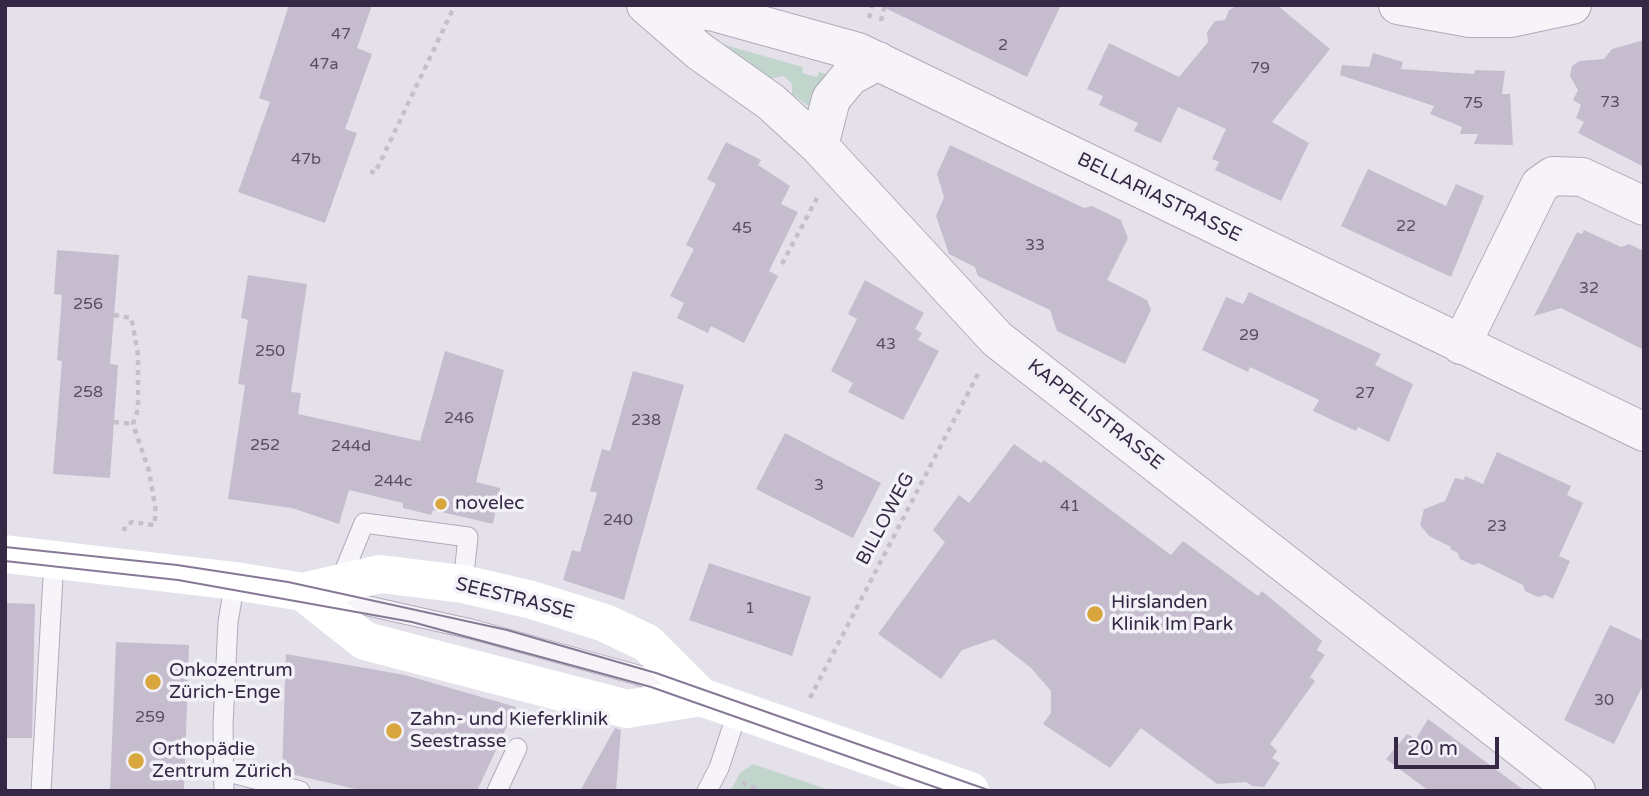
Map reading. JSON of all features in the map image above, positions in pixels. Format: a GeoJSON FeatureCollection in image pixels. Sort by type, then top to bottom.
{"type":"FeatureCollection","features":[{"type":"Feature","properties":{"kind":"street","name":"KAPPELISTRASSE"},"geometry":{"type":"LineString","coordinates":[[646,5],[699,51],[771,102],[819,146],[997,339],[1576,791]]}},
{"type":"Feature","properties":{"kind":"street","name":"BELLARIASTRASSE"},"geometry":{"type":"LineString","coordinates":[[660,5],[714,12],[858,52],[1644,432]]}},
{"type":"Feature","properties":{"kind":"street"},"geometry":{"type":"LineString","coordinates":[[1398,5],[1470,18],[1511,18],[1572,5]]}},
{"type":"Feature","properties":{"kind":"street"},"geometry":{"type":"LineString","coordinates":[[819,146],[831,99],[850,76],[878,61]]}},
{"type":"Feature","properties":{"kind":"street"},"geometry":{"type":"LineString","coordinates":[[1461,345],[1540,185],[1553,176],[1582,177],[1644,206]]}},
{"type":"Feature","properties":{"kind":"street","name":"SEESTRASSE"},"geometry":{"type":"LineString","coordinates":[[5,554],[235,581],[303,593],[380,574],[463,584],[544,604],[605,623],[647,643],[701,697],[970,791]]}},
{"type":"Feature","properties":{"kind":"street","name":"SEESTRASSE"},"geometry":{"type":"LineString","coordinates":[[303,593],[366,641],[627,709],[701,697]]}},
{"type":"Feature","properties":{"kind":"lane"},"geometry":{"type":"LineString","coordinates":[[339,584],[364,523],[468,537],[463,584]]}},
{"type":"Feature","properties":{"kind":"lane"},"geometry":{"type":"LineString","coordinates":[[41,791],[54,559]]}},
{"type":"Feature","properties":{"kind":"lane"},"geometry":{"type":"LineString","coordinates":[[224,791],[223,724],[228,622],[235,581]]}},
{"type":"Feature","properties":{"kind":"lane"},"geometry":{"type":"LineString","coordinates":[[707,791],[719,768],[738,710]]}},
{"type":"Feature","properties":{"kind":"lane"},"geometry":{"type":"LineString","coordinates":[[497,791],[517,748]]}},
{"type":"Feature","properties":{"kind":"lane"},"geometry":{"type":"LineString","coordinates":[[225,771],[300,791]]}},
{"type":"Feature","properties":{"kind":"path"},"geometry":{"type":"LineString","coordinates":[[370,170],[375,173],[455,5]]}},
{"type":"Feature","properties":{"kind":"path"},"geometry":{"type":"LineString","coordinates":[[881,21],[885,5]]}},
{"type":"Feature","properties":{"kind":"path"},"geometry":{"type":"LineString","coordinates":[[782,264],[818,196]]}},
{"type":"Feature","properties":{"kind":"path"},"geometry":{"type":"LineString","coordinates":[[114,315],[131,318],[133,326],[138,355],[138,409],[132,424],[149,471],[156,512],[154,525],[132,522],[125,526],[124,532]]}},
{"type":"Feature","properties":{"kind":"path","name":"BILLOWEG"},"geometry":{"type":"LineString","coordinates":[[813,693],[986,359]]}},
{"type":"Feature","properties":{"kind":"path"},"geometry":{"type":"LineString","coordinates":[[114,422],[132,424]]}},
{"type":"Feature","properties":{"kind":"green space"},"geometry":{"type":"Polygon","coordinates":[[[718,43],[803,67],[802,73],[817,77],[819,72],[829,75],[810,107],[792,94],[792,84],[784,76],[768,79],[718,43]]]}},
{"type":"Feature","properties":{"kind":"green space"},"geometry":{"type":"Polygon","coordinates":[[[753,764],[832,791],[730,791],[740,773],[753,764]]]}},
{"type":"Feature","properties":{"kind":"building"},"geometry":{"type":"Polygon","coordinates":[[[289,5],[372,5],[357,48],[372,54],[345,129],[357,133],[325,223],[238,192],[270,102],[259,98],[289,5]]]}},
{"type":"Feature","properties":{"kind":"building"},"geometry":{"type":"Polygon","coordinates":[[[879,5],[1061,5],[1027,77],[879,5]]]}},
{"type":"Feature","properties":{"kind":"building"},"geometry":{"type":"Polygon","coordinates":[[[1238,5],[1277,5],[1330,49],[1272,122],[1309,143],[1281,201],[1215,170],[1219,162],[1212,159],[1226,129],[1178,107],[1161,143],[1134,131],[1138,123],[1099,105],[1103,96],[1087,89],[1109,43],[1179,77],[1208,42],[1207,32],[1215,21],[1225,20],[1229,10],[1238,5]]]}},
{"type":"Feature","properties":{"kind":"building"},"geometry":{"type":"Polygon","coordinates":[[[1644,40],[1644,167],[1578,133],[1584,122],[1576,118],[1581,105],[1573,100],[1578,90],[1570,76],[1572,66],[1579,61],[1604,59],[1612,49],[1644,40]]]}},
{"type":"Feature","properties":{"kind":"building"},"geometry":{"type":"Polygon","coordinates":[[[1373,53],[1403,62],[1401,69],[1474,74],[1475,70],[1505,71],[1502,94],[1510,94],[1513,145],[1474,144],[1478,134],[1460,134],[1462,127],[1430,114],[1434,106],[1340,75],[1342,65],[1369,67],[1373,53]]]}},
{"type":"Feature","properties":{"kind":"building"},"geometry":{"type":"Polygon","coordinates":[[[726,142],[761,160],[758,165],[790,186],[781,204],[798,212],[769,271],[778,276],[744,343],[711,326],[708,333],[677,318],[684,303],[670,296],[694,249],[686,245],[716,184],[707,179],[726,142]]]}},
{"type":"Feature","properties":{"kind":"building"},"geometry":{"type":"Polygon","coordinates":[[[950,145],[1084,208],[1092,206],[1121,220],[1128,238],[1107,280],[1147,300],[1151,310],[1125,364],[1057,331],[1050,310],[978,276],[975,267],[949,254],[936,216],[944,197],[937,174],[950,145]]]}},
{"type":"Feature","properties":{"kind":"building"},"geometry":{"type":"Polygon","coordinates":[[[1368,169],[1446,206],[1456,184],[1484,196],[1451,277],[1341,226],[1368,169]]]}},
{"type":"Feature","properties":{"kind":"building"},"geometry":{"type":"Polygon","coordinates":[[[1584,230],[1621,247],[1629,244],[1644,251],[1644,350],[1561,308],[1534,316],[1577,232],[1582,234],[1584,230]]]}},
{"type":"Feature","properties":{"kind":"building"},"geometry":{"type":"Polygon","coordinates":[[[57,250],[119,255],[110,364],[118,365],[110,478],[53,474],[62,361],[57,360],[62,295],[54,294],[57,250]]]}},
{"type":"Feature","properties":{"kind":"building"},"geometry":{"type":"Polygon","coordinates":[[[248,275],[307,284],[291,392],[301,393],[298,414],[420,441],[445,351],[504,370],[476,482],[500,488],[493,524],[433,510],[431,515],[403,508],[403,503],[349,490],[339,524],[292,508],[228,499],[245,385],[238,384],[248,320],[241,318],[248,275]]]}},
{"type":"Feature","properties":{"kind":"building"},"geometry":{"type":"Polygon","coordinates":[[[865,280],[924,313],[915,329],[922,333],[918,340],[939,351],[903,420],[848,392],[853,383],[831,371],[857,319],[848,314],[865,280]]]}},
{"type":"Feature","properties":{"kind":"building"},"geometry":{"type":"Polygon","coordinates":[[[1249,292],[1381,354],[1375,365],[1413,384],[1389,442],[1358,427],[1356,431],[1313,411],[1319,400],[1250,367],[1248,372],[1202,350],[1226,297],[1243,304],[1249,292]]]}},
{"type":"Feature","properties":{"kind":"building"},"geometry":{"type":"Polygon","coordinates":[[[633,371],[684,385],[624,600],[563,580],[572,550],[580,552],[597,493],[590,491],[602,449],[610,451],[633,371]]]}},
{"type":"Feature","properties":{"kind":"building"},"geometry":{"type":"Polygon","coordinates":[[[785,433],[881,483],[853,538],[756,489],[785,433]]]}},
{"type":"Feature","properties":{"kind":"building"},"geometry":{"type":"Polygon","coordinates":[[[1014,444],[1041,463],[1044,460],[1171,555],[1183,541],[1258,596],[1262,591],[1322,641],[1317,650],[1325,655],[1310,677],[1315,681],[1270,744],[1277,751],[1272,758],[1280,763],[1264,787],[1252,786],[1246,782],[1217,784],[1141,728],[1110,768],[1043,724],[1051,713],[1051,691],[1031,668],[994,639],[962,650],[941,679],[878,634],[945,542],[933,530],[959,495],[969,503],[1014,444]]]}},
{"type":"Feature","properties":{"kind":"building"},"geometry":{"type":"Polygon","coordinates":[[[1497,452],[1571,486],[1567,495],[1583,503],[1559,556],[1570,561],[1553,599],[1545,595],[1538,597],[1525,591],[1523,585],[1479,563],[1473,565],[1460,559],[1451,547],[1429,536],[1420,525],[1424,509],[1445,501],[1455,478],[1464,480],[1465,476],[1483,484],[1497,452]]]}},
{"type":"Feature","properties":{"kind":"building"},"geometry":{"type":"Polygon","coordinates":[[[709,563],[811,597],[792,656],[689,620],[709,563]]]}},
{"type":"Feature","properties":{"kind":"building"},"geometry":{"type":"Polygon","coordinates":[[[5,603],[35,604],[32,738],[5,738],[5,603]]]}},
{"type":"Feature","properties":{"kind":"building"},"geometry":{"type":"Polygon","coordinates":[[[1610,625],[1644,641],[1644,683],[1614,744],[1564,720],[1610,625]]]}},
{"type":"Feature","properties":{"kind":"building"},"geometry":{"type":"Polygon","coordinates":[[[116,642],[189,645],[184,791],[110,791],[116,642]]]}},
{"type":"Feature","properties":{"kind":"building","name":"Zahn- und Kieferklinik Seestrasse"},"geometry":{"type":"Polygon","coordinates":[[[286,654],[405,675],[516,707],[477,791],[364,791],[282,772],[286,654]]]}},
{"type":"Feature","properties":{"kind":"building"},"geometry":{"type":"Polygon","coordinates":[[[1428,719],[1525,791],[1429,791],[1386,759],[1407,734],[1416,739],[1428,719]]]}},
{"type":"Feature","properties":{"kind":"building"},"geometry":{"type":"Polygon","coordinates":[[[615,728],[621,730],[616,791],[580,791],[615,728]]]}},
{"type":"Feature","properties":{"kind":"tram line"},"geometry":{"type":"LineString","coordinates":[[5,547],[177,565],[288,582],[507,630],[656,673],[991,791]]}},
{"type":"Feature","properties":{"kind":"tram line"},"geometry":{"type":"LineString","coordinates":[[5,561],[178,580],[412,622],[651,687],[946,791]]}},
{"type":"Feature","properties":{"kind":"place","name":"novelec"},"geometry":{"type":"Point","coordinates":[441,504]}},
{"type":"Feature","properties":{"kind":"place","name":"Hirslanden Klinik Im Park"},"geometry":{"type":"Point","coordinates":[1095,614]}},
{"type":"Feature","properties":{"kind":"place","name":"Onkozentrum Zürich-Enge"},"geometry":{"type":"Point","coordinates":[153,682]}},
{"type":"Feature","properties":{"kind":"place","name":"Zahn- und Kieferklinik Seestrasse"},"geometry":{"type":"Point","coordinates":[394,731]}},
{"type":"Feature","properties":{"kind":"place","name":"Orthopädie Zentrum Zürich"},"geometry":{"type":"Point","coordinates":[136,761]}}]}
